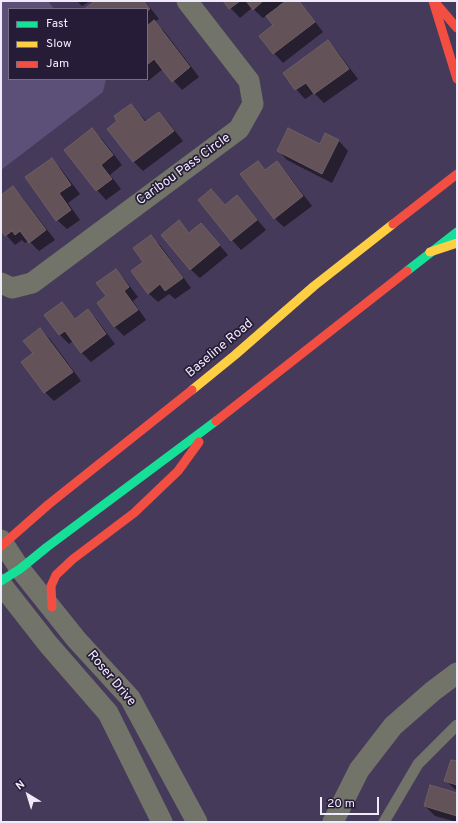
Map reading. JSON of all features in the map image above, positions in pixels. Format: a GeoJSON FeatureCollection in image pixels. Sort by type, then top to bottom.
{"type":"FeatureCollection","features":[{"type":"Feature","properties":{"kind":"main road"},"geometry":{"type":"LineString","coordinates":[[434,1],[457,15]]}},
{"type":"Feature","properties":{"kind":"main road"},"geometry":{"type":"LineString","coordinates":[[434,1],[457,28]]}},
{"type":"Feature","properties":{"kind":"main road"},"geometry":{"type":"LineString","coordinates":[[434,1],[457,80]]}},
{"type":"Feature","properties":{"kind":"main road","name":"Baseline Road"},"geometry":{"type":"LineString","coordinates":[[2,543],[235,355],[314,286],[430,195],[454,171]]}},
{"type":"Feature","properties":{"kind":"main road"},"geometry":{"type":"LineString","coordinates":[[1,581],[211,425],[457,232]]}},
{"type":"Feature","properties":{"kind":"main road"},"geometry":{"type":"LineString","coordinates":[[430,252],[457,243]]}},
{"type":"Feature","properties":{"kind":"main road"},"geometry":{"type":"LineString","coordinates":[[52,607],[51,586],[56,575],[73,559],[134,513],[178,471],[211,425]]}},
{"type":"Feature","properties":{"kind":"street","name":"Caribou Pass Circle"},"geometry":{"type":"LineString","coordinates":[[1,283],[12,288],[32,283],[239,130],[253,104],[250,81],[187,1]]}},
{"type":"Feature","properties":{"kind":"street","name":"Roser Drive"},"geometry":{"type":"LineString","coordinates":[[2,543],[76,639],[130,698],[197,822]]}},
{"type":"Feature","properties":{"kind":"street","name":"Roser Drive"},"geometry":{"type":"LineString","coordinates":[[1,584],[48,644],[108,713],[162,822]]}},
{"type":"Feature","properties":{"kind":"street"},"geometry":{"type":"LineString","coordinates":[[334,822],[359,770],[393,726],[457,673]]}},
{"type":"Feature","properties":{"kind":"lane"},"geometry":{"type":"LineString","coordinates":[[384,822],[418,764],[457,725]]}},
{"type":"Feature","properties":{"kind":"shaded area"},"geometry":{"type":"Polygon","coordinates":[[[1,1],[48,1],[53,8],[8,8],[8,80],[106,80],[103,92],[1,170],[1,1]]]}},
{"type":"Feature","properties":{"kind":"building"},"geometry":{"type":"Polygon","coordinates":[[[95,1],[144,1],[150,9],[148,10],[148,8],[85,8],[95,1]]]}},
{"type":"Feature","properties":{"kind":"building"},"geometry":{"type":"Polygon","coordinates":[[[223,1],[240,1],[229,9],[223,1]]]}},
{"type":"Feature","properties":{"kind":"building"},"geometry":{"type":"Polygon","coordinates":[[[246,1],[263,1],[253,10],[246,1]]]}},
{"type":"Feature","properties":{"kind":"building"},"geometry":{"type":"Polygon","coordinates":[[[286,1],[299,1],[315,22],[273,54],[259,36],[273,25],[266,16],[286,1]]]}},
{"type":"Feature","properties":{"kind":"building"},"geometry":{"type":"Polygon","coordinates":[[[154,20],[190,67],[172,82],[154,59],[148,64],[148,25],[154,20]]]}},
{"type":"Feature","properties":{"kind":"building"},"geometry":{"type":"Polygon","coordinates":[[[328,40],[349,69],[314,94],[306,83],[295,90],[283,73],[328,40]]]}},
{"type":"Feature","properties":{"kind":"building"},"geometry":{"type":"Polygon","coordinates":[[[131,104],[145,122],[159,112],[174,131],[133,162],[107,129],[117,121],[114,116],[131,104]]]}},
{"type":"Feature","properties":{"kind":"building"},"geometry":{"type":"Polygon","coordinates":[[[92,128],[113,155],[101,165],[112,179],[96,191],[64,150],[92,128]]]}},
{"type":"Feature","properties":{"kind":"building"},"geometry":{"type":"Polygon","coordinates":[[[288,128],[320,144],[325,133],[339,140],[322,174],[277,151],[288,128]]]}},
{"type":"Feature","properties":{"kind":"building"},"geometry":{"type":"Polygon","coordinates":[[[52,158],[71,185],[59,193],[71,210],[56,221],[25,177],[52,158]]]}},
{"type":"Feature","properties":{"kind":"building"},"geometry":{"type":"Polygon","coordinates":[[[258,161],[265,170],[277,161],[303,196],[274,219],[240,174],[258,161]]]}},
{"type":"Feature","properties":{"kind":"building"},"geometry":{"type":"Polygon","coordinates":[[[13,186],[46,230],[29,243],[20,231],[15,235],[12,231],[5,236],[1,230],[1,195],[13,186]]]}},
{"type":"Feature","properties":{"kind":"building"},"geometry":{"type":"Polygon","coordinates":[[[211,189],[225,205],[237,195],[257,220],[231,241],[198,200],[211,189]]]}},
{"type":"Feature","properties":{"kind":"building"},"geometry":{"type":"Polygon","coordinates":[[[179,220],[189,233],[201,223],[220,245],[190,270],[161,235],[179,220]]]}},
{"type":"Feature","properties":{"kind":"building"},"geometry":{"type":"Polygon","coordinates":[[[151,235],[183,278],[165,291],[160,284],[148,294],[131,271],[143,262],[133,248],[151,235]]]}},
{"type":"Feature","properties":{"kind":"building"},"geometry":{"type":"Polygon","coordinates":[[[116,269],[129,287],[124,291],[138,310],[114,327],[97,303],[106,296],[96,283],[116,269]]]}},
{"type":"Feature","properties":{"kind":"building"},"geometry":{"type":"Polygon","coordinates":[[[62,302],[75,319],[88,309],[106,334],[81,353],[65,331],[59,335],[44,315],[62,302]]]}},
{"type":"Feature","properties":{"kind":"building"},"geometry":{"type":"Polygon","coordinates":[[[40,328],[73,372],[44,393],[21,362],[33,353],[23,341],[40,328]]]}},
{"type":"Feature","properties":{"kind":"building"},"geometry":{"type":"Polygon","coordinates":[[[451,760],[457,761],[457,785],[444,781],[451,760]]]}},
{"type":"Feature","properties":{"kind":"building"},"geometry":{"type":"Polygon","coordinates":[[[430,785],[457,793],[457,816],[424,806],[430,785]]]}},
{"type":"Feature","properties":{"kind":"traffic: fast"},"geometry":{"type":"LineString","coordinates":[[407,271],[457,232]]}},
{"type":"Feature","properties":{"kind":"traffic: fast"},"geometry":{"type":"LineString","coordinates":[[1,581],[20,569],[47,547],[216,421]]}},
{"type":"Feature","properties":{"kind":"traffic: slow"},"geometry":{"type":"LineString","coordinates":[[192,390],[235,355],[314,286],[393,224]]}},
{"type":"Feature","properties":{"kind":"traffic: slow"},"geometry":{"type":"LineString","coordinates":[[430,252],[457,243]]}},
{"type":"Feature","properties":{"kind":"traffic: jam"},"geometry":{"type":"LineString","coordinates":[[433,1],[457,79]]}},
{"type":"Feature","properties":{"kind":"traffic: jam"},"geometry":{"type":"LineString","coordinates":[[434,1],[457,28]]}},
{"type":"Feature","properties":{"kind":"traffic: jam"},"geometry":{"type":"LineString","coordinates":[[393,224],[457,174]]}},
{"type":"Feature","properties":{"kind":"traffic: jam"},"geometry":{"type":"LineString","coordinates":[[216,421],[407,271]]}},
{"type":"Feature","properties":{"kind":"traffic: jam"},"geometry":{"type":"LineString","coordinates":[[1,546],[49,504],[192,390]]}},
{"type":"Feature","properties":{"kind":"traffic: jam"},"geometry":{"type":"LineString","coordinates":[[52,607],[51,586],[56,575],[73,559],[134,513],[178,471],[199,442]]}}]}
